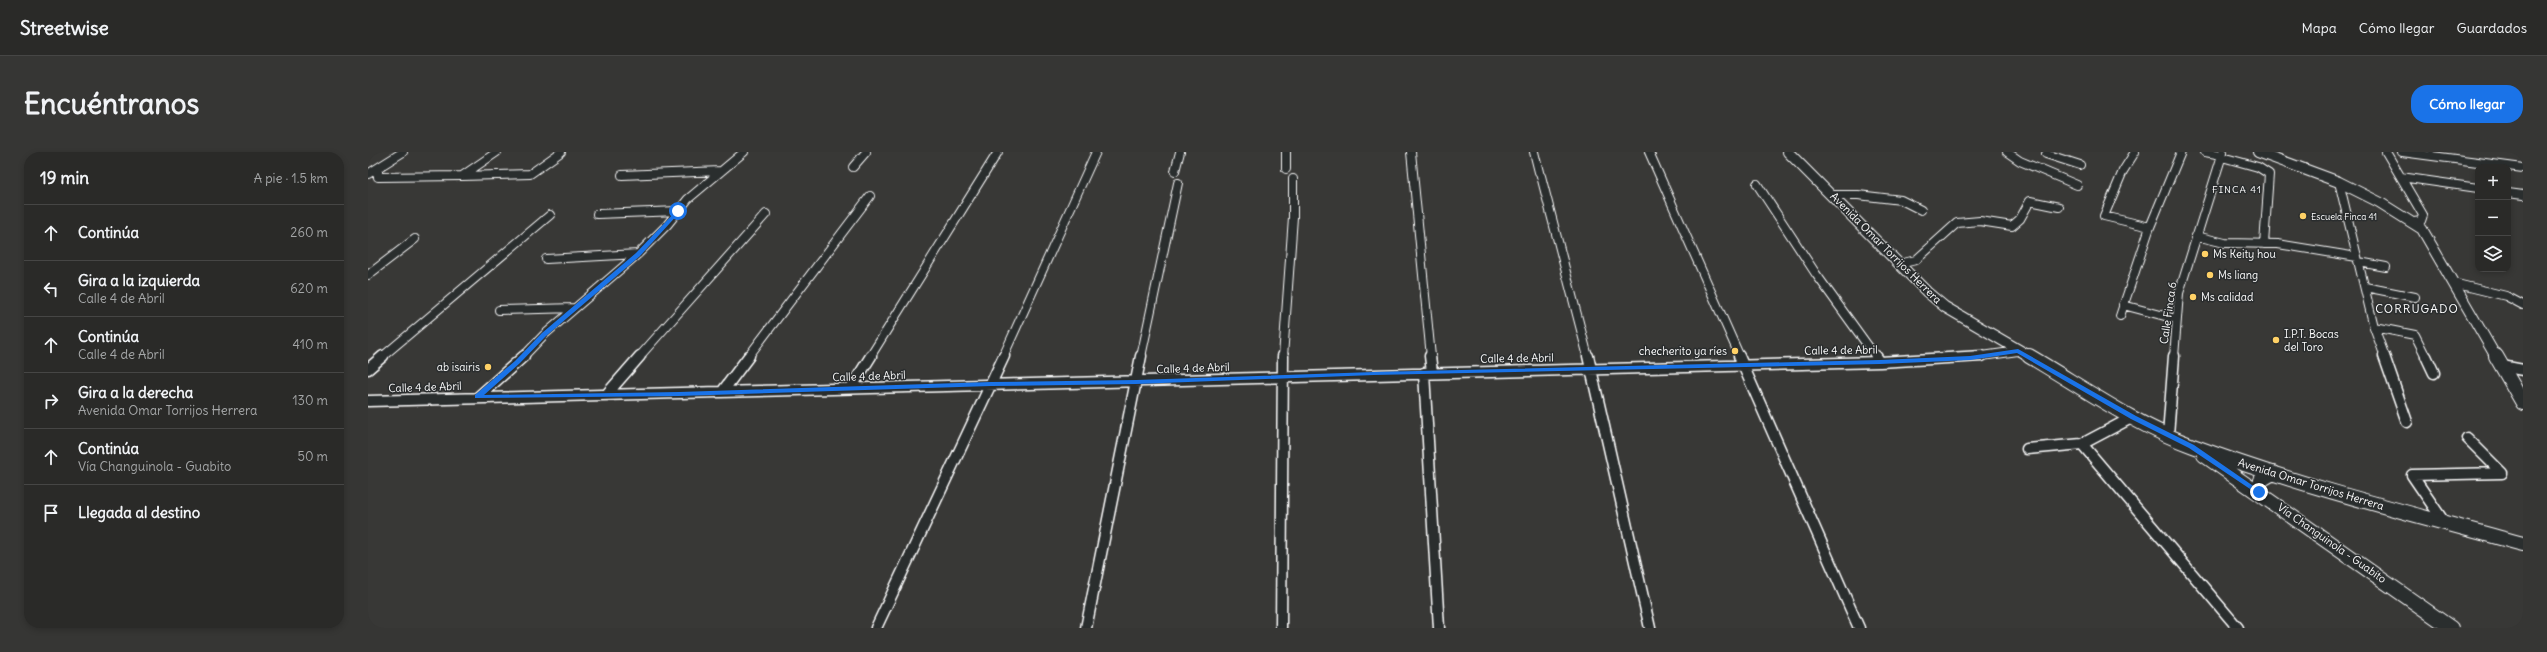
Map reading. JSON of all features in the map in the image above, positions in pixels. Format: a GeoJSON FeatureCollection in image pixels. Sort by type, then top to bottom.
{"type":"FeatureCollection","features":[{"type":"Feature","properties":{"kind":"street"},"geometry":{"type":"LineString","coordinates":[[368,174],[403,152]]}},
{"type":"Feature","properties":{"kind":"street"},"geometry":{"type":"LineString","coordinates":[[462,176],[497,152]]}},
{"type":"Feature","properties":{"kind":"street"},"geometry":{"type":"LineString","coordinates":[[378,168],[378,177],[530,174],[561,152]]}},
{"type":"Feature","properties":{"kind":"street"},"geometry":{"type":"LineString","coordinates":[[478,397],[575,308],[638,254],[688,199],[744,152]]}},
{"type":"Feature","properties":{"kind":"street"},"geometry":{"type":"LineString","coordinates":[[853,167],[866,152]]}},
{"type":"Feature","properties":{"kind":"street"},"geometry":{"type":"LineString","coordinates":[[851,388],[998,152]]}},
{"type":"Feature","properties":{"kind":"street"},"geometry":{"type":"LineString","coordinates":[[876,628],[991,384],[1096,152]]}},
{"type":"Feature","properties":{"kind":"street"},"geometry":{"type":"LineString","coordinates":[[1175,171],[1180,152]]}},
{"type":"Feature","properties":{"kind":"street"},"geometry":{"type":"LineString","coordinates":[[1286,152],[1286,169]]}},
{"type":"Feature","properties":{"kind":"street"},"geometry":{"type":"LineString","coordinates":[[1412,152],[1428,372],[1439,628]]}},
{"type":"Feature","properties":{"kind":"street"},"geometry":{"type":"LineString","coordinates":[[1534,152],[1591,368],[1650,628]]}},
{"type":"Feature","properties":{"kind":"street"},"geometry":{"type":"LineString","coordinates":[[1649,152],[1859,628]]}},
{"type":"Feature","properties":{"kind":"street","name":"Avenida Omar Torrijos Herrera"},"geometry":{"type":"LineString","coordinates":[[1788,152],[1927,292],[1945,306],[2018,351],[2133,417],[2192,446],[2273,473],[2523,544]]}},
{"type":"Feature","properties":{"kind":"street"},"geometry":{"type":"LineString","coordinates":[[2007,152],[2014,158],[2077,185]]}},
{"type":"Feature","properties":{"kind":"street"},"geometry":{"type":"LineString","coordinates":[[2135,152],[2123,171],[2104,216],[2150,227]]}},
{"type":"Feature","properties":{"kind":"street"},"geometry":{"type":"LineString","coordinates":[[2120,316],[2150,227],[2181,152]]}},
{"type":"Feature","properties":{"kind":"street"},"geometry":{"type":"LineString","coordinates":[[2205,152],[2223,155],[2258,167],[2269,174],[2264,244]]}},
{"type":"Feature","properties":{"kind":"street"},"geometry":{"type":"LineString","coordinates":[[2258,152],[2339,182],[2414,222],[2427,234],[2437,257],[2523,403]]}},
{"type":"Feature","properties":{"kind":"street"},"geometry":{"type":"LineString","coordinates":[[2386,152],[2423,215],[2421,221],[2414,222]]}},
{"type":"Feature","properties":{"kind":"street"},"geometry":{"type":"LineString","coordinates":[[2402,152],[2523,168]]}},
{"type":"Feature","properties":{"kind":"street"},"geometry":{"type":"LineString","coordinates":[[2041,170],[2046,153],[2080,165]]}},
{"type":"Feature","properties":{"kind":"street","name":"Calle Finca 6"},"geometry":{"type":"LineString","coordinates":[[2168,435],[2179,293],[2223,155]]}},
{"type":"Feature","properties":{"kind":"street"},"geometry":{"type":"LineString","coordinates":[[622,175],[721,171]]}},
{"type":"Feature","properties":{"kind":"street"},"geometry":{"type":"LineString","coordinates":[[2401,177],[2475,188]]}},
{"type":"Feature","properties":{"kind":"street"},"geometry":{"type":"LineString","coordinates":[[1281,628],[1282,376],[1293,217],[1293,179]]}},
{"type":"Feature","properties":{"kind":"street"},"geometry":{"type":"LineString","coordinates":[[2339,182],[2374,327],[2407,422]]}},
{"type":"Feature","properties":{"kind":"street"},"geometry":{"type":"LineString","coordinates":[[1086,628],[1162,252],[1178,183]]}},
{"type":"Feature","properties":{"kind":"street"},"geometry":{"type":"LineString","coordinates":[[1757,184],[1785,231],[1826,291],[1880,362]]}},
{"type":"Feature","properties":{"kind":"street"},"geometry":{"type":"LineString","coordinates":[[2511,193],[2523,195]]}},
{"type":"Feature","properties":{"kind":"street"},"geometry":{"type":"LineString","coordinates":[[1832,195],[1858,195],[1901,200],[1921,210]]}},
{"type":"Feature","properties":{"kind":"street"},"geometry":{"type":"LineString","coordinates":[[722,392],[870,196]]}},
{"type":"Feature","properties":{"kind":"street"},"geometry":{"type":"LineString","coordinates":[[1899,264],[1916,260],[1957,223],[1980,221],[2012,226],[2020,220],[2030,201],[2059,207]]}},
{"type":"Feature","properties":{"kind":"street"},"geometry":{"type":"LineString","coordinates":[[597,214],[678,211]]}},
{"type":"Feature","properties":{"kind":"street"},"geometry":{"type":"LineString","coordinates":[[606,395],[766,214]]}},
{"type":"Feature","properties":{"kind":"street"},"geometry":{"type":"LineString","coordinates":[[368,370],[550,215]]}},
{"type":"Feature","properties":{"kind":"street"},"geometry":{"type":"LineString","coordinates":[[2196,236],[2225,243],[2264,244],[2358,259],[2386,267]]}},
{"type":"Feature","properties":{"kind":"street"},"geometry":{"type":"LineString","coordinates":[[368,275],[415,239]]}},
{"type":"Feature","properties":{"kind":"street"},"geometry":{"type":"LineString","coordinates":[[546,259],[638,254]]}},
{"type":"Feature","properties":{"kind":"street"},"geometry":{"type":"LineString","coordinates":[[2453,283],[2506,296],[2523,305]]}},
{"type":"Feature","properties":{"kind":"street"},"geometry":{"type":"LineString","coordinates":[[2364,287],[2415,296]]}},
{"type":"Feature","properties":{"kind":"street"},"geometry":{"type":"LineString","coordinates":[[2123,305],[2176,319]]}},
{"type":"Feature","properties":{"kind":"street"},"geometry":{"type":"LineString","coordinates":[[499,310],[575,308]]}},
{"type":"Feature","properties":{"kind":"street"},"geometry":{"type":"LineString","coordinates":[[2374,327],[2415,335],[2434,373]]}},
{"type":"Feature","properties":{"kind":"street","name":"Calle 4 de Abril"},"geometry":{"type":"LineString","coordinates":[[368,401],[991,384],[1136,382],[1428,372],[1880,362],[1970,358],[2018,351]]}},
{"type":"Feature","properties":{"kind":"street"},"geometry":{"type":"LineString","coordinates":[[2502,366],[2523,370]]}},
{"type":"Feature","properties":{"kind":"street"},"geometry":{"type":"LineString","coordinates":[[2027,449],[2082,444],[2133,417]]}},
{"type":"Feature","properties":{"kind":"street"},"geometry":{"type":"LineString","coordinates":[[2444,522],[2412,475],[2502,473],[2467,438]]}},
{"type":"Feature","properties":{"kind":"street"},"geometry":{"type":"LineString","coordinates":[[2082,444],[2238,628]]}},
{"type":"Feature","properties":{"kind":"street","name":"Vía Changuinola - Guabito"},"geometry":{"type":"LineString","coordinates":[[2192,446],[2451,628]]}},
{"type":"Feature","properties":{"kind":"street"},"geometry":{"type":"LineString","coordinates":[[2259,492],[2261,480],[2273,473]]}},
{"type":"Feature","properties":{"kind":"place","name":"Escuela Finca 41"},"geometry":{"type":"Point","coordinates":[2303,216]}},
{"type":"Feature","properties":{"kind":"place","name":"Ms Keity hou"},"geometry":{"type":"Point","coordinates":[2205,254]}},
{"type":"Feature","properties":{"kind":"place","name":"Ms liang"},"geometry":{"type":"Point","coordinates":[2210,275]}},
{"type":"Feature","properties":{"kind":"place","name":"Ms calidad"},"geometry":{"type":"Point","coordinates":[2193,297]}},
{"type":"Feature","properties":{"kind":"place","name":"I.P.T. Bocas del Toro"},"geometry":{"type":"Point","coordinates":[2276,340]}},
{"type":"Feature","properties":{"kind":"place","name":"checherito ya ríes"},"geometry":{"type":"Point","coordinates":[1735,351]}},
{"type":"Feature","properties":{"kind":"place","name":"ab isairis"},"geometry":{"type":"Point","coordinates":[488,367]}},
{"type":"Feature","properties":{"kind":"district","name":"FINCA 41"},"geometry":{"type":"Point","coordinates":[2237,189]}},
{"type":"Feature","properties":{"kind":"district","name":"CORRUGADO"},"geometry":{"type":"Point","coordinates":[2417,308]}},
{"type":"Feature","properties":{"kind":"route"},"geometry":{"type":"LineString","coordinates":[[678,211],[667,225],[638,254],[544,335],[518,362],[478,397],[679,394],[991,384],[1136,382],[1282,376],[1949,360],[2018,351],[2133,417],[2192,446],[2259,492]]}}]}
